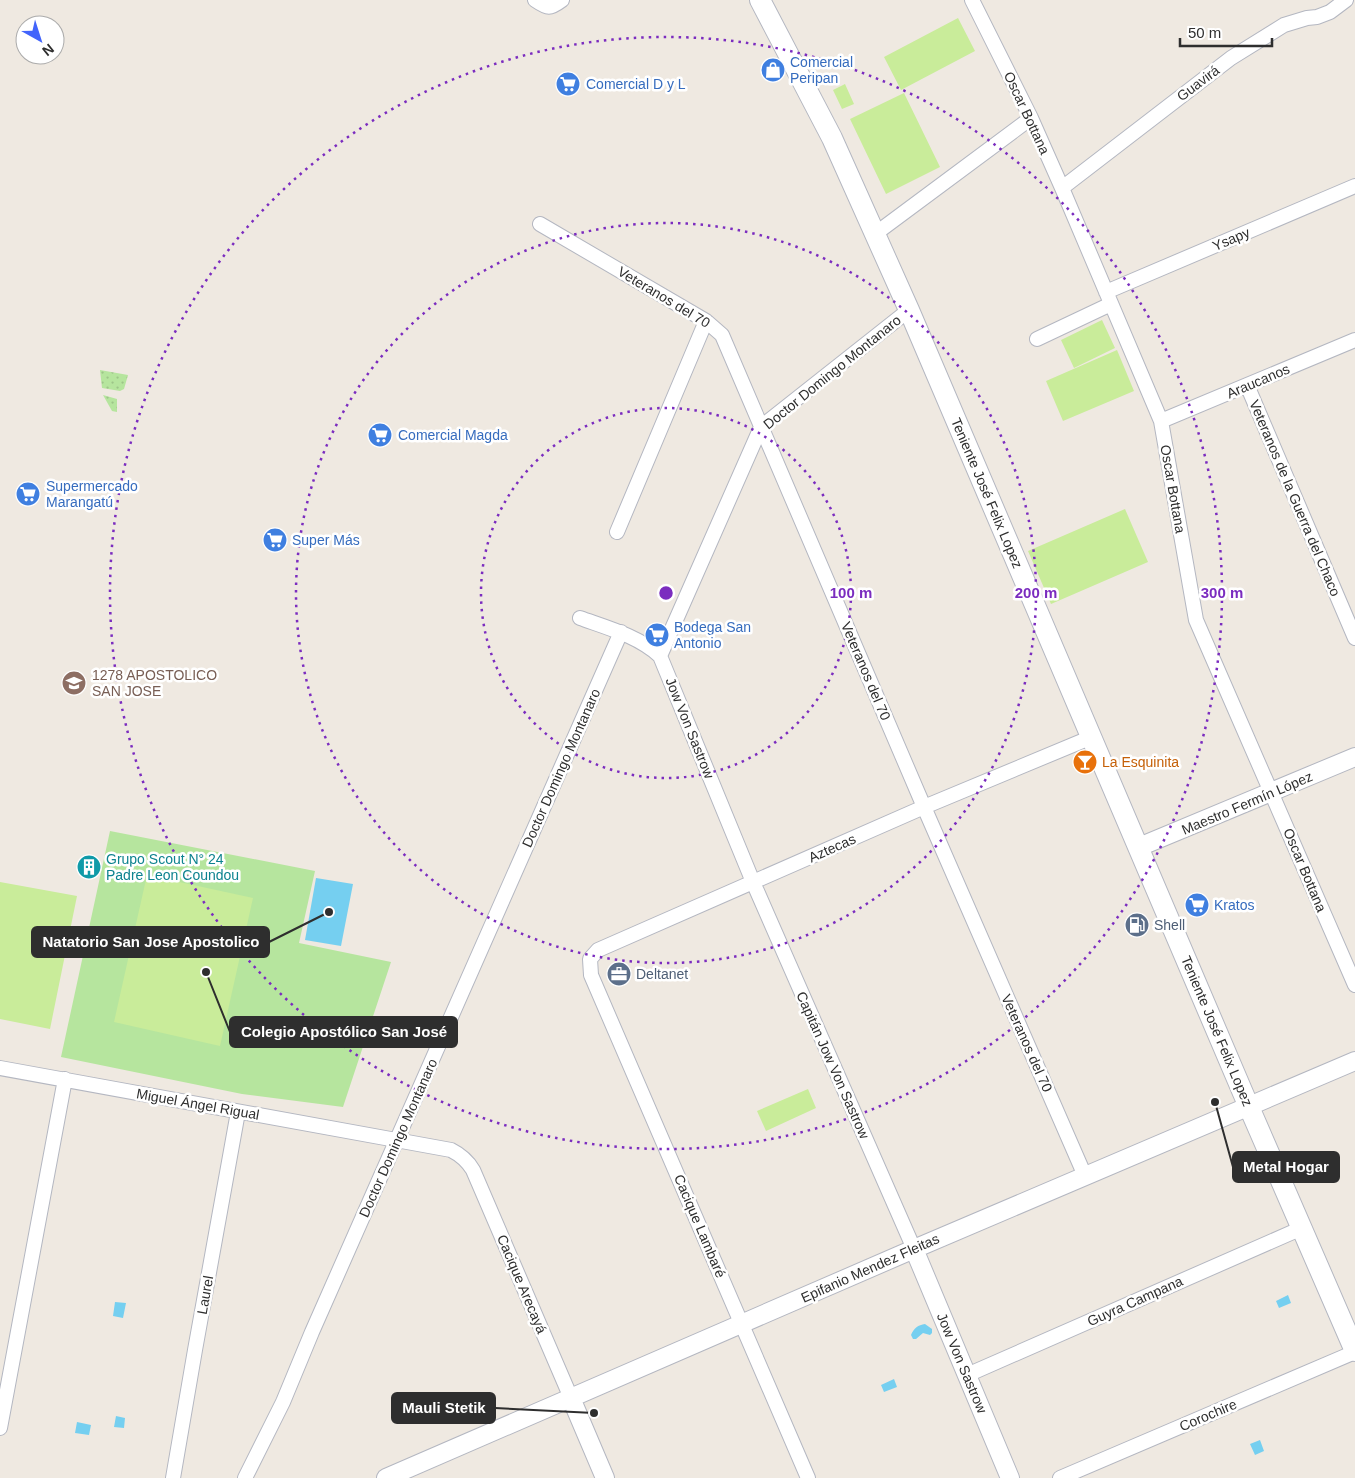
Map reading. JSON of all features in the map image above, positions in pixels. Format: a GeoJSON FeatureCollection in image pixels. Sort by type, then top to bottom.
{"type":"FeatureCollection","features":[{"type":"Feature","properties":{"kind":"main road","name":"Teniente José Felix Lopez"},"geometry":{"type":"LineString","coordinates":[[760,0],[832,138],[909,310],[1355,1352]]}},
{"type":"Feature","properties":{"kind":"street"},"geometry":{"type":"LineString","coordinates":[[535,0],[548,8],[553,7],[562,0]]}},
{"type":"Feature","properties":{"kind":"street","name":"Oscar Bottana"},"geometry":{"type":"LineString","coordinates":[[972,0],[1031,118],[1161,421],[1196,620],[1355,985]]}},
{"type":"Feature","properties":{"kind":"street","name":"Guavirá"},"geometry":{"type":"LineString","coordinates":[[1062,188],[1231,58],[1284,25],[1330,12],[1346,0]]}},
{"type":"Feature","properties":{"kind":"street"},"geometry":{"type":"LineString","coordinates":[[875,234],[1031,118]]}},
{"type":"Feature","properties":{"kind":"street","name":"Ysapy"},"geometry":{"type":"LineString","coordinates":[[1036,339],[1109,298],[1355,186]]}},
{"type":"Feature","properties":{"kind":"street","name":"Veteranos del 70"},"geometry":{"type":"LineString","coordinates":[[540,224],[706,321],[722,335],[924,807],[1085,1176]]}},
{"type":"Feature","properties":{"kind":"street","name":"Doctor Domingo Montanaro"},"geometry":{"type":"LineString","coordinates":[[660,656],[761,427],[909,310]]}},
{"type":"Feature","properties":{"kind":"street"},"geometry":{"type":"LineString","coordinates":[[617,532],[706,321]]}},
{"type":"Feature","properties":{"kind":"street","name":"Araucanos"},"geometry":{"type":"LineString","coordinates":[[1161,421],[1355,340]]}},
{"type":"Feature","properties":{"kind":"street","name":"Veteranos de la Guerra del Chaco"},"geometry":{"type":"LineString","coordinates":[[1247,385],[1355,638]]}},
{"type":"Feature","properties":{"kind":"street"},"geometry":{"type":"LineString","coordinates":[[580,618],[621,632],[650,648],[660,656]]}},
{"type":"Feature","properties":{"kind":"street","name":"Doctor Domingo Montanaro"},"geometry":{"type":"LineString","coordinates":[[245,1478],[283,1402],[396,1140],[621,632]]}},
{"type":"Feature","properties":{"kind":"street","name":"Jow Von Sastrow"},"geometry":{"type":"LineString","coordinates":[[660,656],[753,882]]}},
{"type":"Feature","properties":{"kind":"street","name":"Aztecas"},"geometry":{"type":"LineString","coordinates":[[591,974],[590,959],[598,950],[924,807],[1092,737]]}},
{"type":"Feature","properties":{"kind":"street","name":"Maestro Fermín López"},"geometry":{"type":"LineString","coordinates":[[1139,847],[1355,757]]}},
{"type":"Feature","properties":{"kind":"street","name":"Capitán Jow Von Sastrow"},"geometry":{"type":"LineString","coordinates":[[753,882],[914,1249]]}},
{"type":"Feature","properties":{"kind":"street","name":"Cacique Lambaré"},"geometry":{"type":"LineString","coordinates":[[591,974],[808,1478]]}},
{"type":"Feature","properties":{"kind":"street","name":"Epifanio Mendez Fleitas"},"geometry":{"type":"LineString","coordinates":[[397,1476],[914,1249],[1355,1061]]}},
{"type":"Feature","properties":{"kind":"street","name":"Miguel Ángel Rigual"},"geometry":{"type":"LineString","coordinates":[[0,1068],[396,1140]]}},
{"type":"Feature","properties":{"kind":"street"},"geometry":{"type":"LineString","coordinates":[[0,1428],[64,1079]]}},
{"type":"Feature","properties":{"kind":"street","name":"Laurel"},"geometry":{"type":"LineString","coordinates":[[173,1478],[238,1112]]}},
{"type":"Feature","properties":{"kind":"street","name":"Cacique Arecayá"},"geometry":{"type":"LineString","coordinates":[[396,1140],[451,1150],[468,1161],[605,1478]]}},
{"type":"Feature","properties":{"kind":"street","name":"Guyra Campana"},"geometry":{"type":"LineString","coordinates":[[967,1375],[1302,1228]]}},
{"type":"Feature","properties":{"kind":"street","name":"Jow Von Sastrow"},"geometry":{"type":"LineString","coordinates":[[914,1249],[1010,1478]]}},
{"type":"Feature","properties":{"kind":"street","name":"Corochire"},"geometry":{"type":"LineString","coordinates":[[1060,1478],[1355,1352]]}},
{"type":"Feature","properties":{"kind":"green space"},"geometry":{"type":"Polygon","coordinates":[[[958,18],[975,51],[901,90],[884,57],[958,18]]]}},
{"type":"Feature","properties":{"kind":"green space"},"geometry":{"type":"Polygon","coordinates":[[[845,84],[854,104],[842,109],[833,90],[845,84]]]}},
{"type":"Feature","properties":{"kind":"green space"},"geometry":{"type":"Polygon","coordinates":[[[904,93],[940,167],[886,194],[850,119],[904,93]]]}},
{"type":"Feature","properties":{"kind":"green space"},"geometry":{"type":"Polygon","coordinates":[[[1102,320],[1115,348],[1074,368],[1061,340],[1102,320]]]}},
{"type":"Feature","properties":{"kind":"green space"},"geometry":{"type":"Polygon","coordinates":[[[1117,350],[1134,391],[1063,421],[1046,381],[1117,350]]]}},
{"type":"Feature","properties":{"kind":"green space"},"geometry":{"type":"Polygon","coordinates":[[[100,370],[128,375],[124,389],[120,391],[102,388],[100,370]]]}},
{"type":"Feature","properties":{"kind":"green space"},"geometry":{"type":"Polygon","coordinates":[[[103,395],[117,399],[117,412],[112,411],[103,395]]]}},
{"type":"Feature","properties":{"kind":"green space"},"geometry":{"type":"Polygon","coordinates":[[[1125,509],[1148,562],[1051,604],[1028,551],[1125,509]]]}},
{"type":"Feature","properties":{"kind":"green space"},"geometry":{"type":"Polygon","coordinates":[[[110,831],[315,871],[299,943],[391,962],[343,1107],[242,1094],[61,1057],[110,831]]]}},
{"type":"Feature","properties":{"kind":"green space"},"geometry":{"type":"Polygon","coordinates":[[[147,875],[253,898],[220,1046],[114,1022],[147,875]]]}},
{"type":"Feature","properties":{"kind":"green space"},"geometry":{"type":"Polygon","coordinates":[[[0,882],[77,896],[50,1029],[0,1019],[0,882]]]}},
{"type":"Feature","properties":{"kind":"green space"},"geometry":{"type":"Polygon","coordinates":[[[808,1089],[816,1108],[766,1131],[757,1111],[808,1089]]]}},
{"type":"Feature","properties":{"kind":"water"},"geometry":{"type":"Polygon","coordinates":[[[316,878],[353,884],[341,946],[305,940],[316,878]]]}},
{"type":"Feature","properties":{"kind":"water"},"geometry":{"type":"Polygon","coordinates":[[[1288,1295],[1291,1303],[1279,1308],[1276,1301],[1288,1295]]]}},
{"type":"Feature","properties":{"kind":"water"},"geometry":{"type":"Polygon","coordinates":[[[115,1302],[126,1303],[123,1318],[113,1316],[115,1302]]]}},
{"type":"Feature","properties":{"kind":"water"},"geometry":{"type":"Polygon","coordinates":[[[925,1324],[932,1329],[932,1333],[930,1335],[923,1333],[916,1339],[913,1339],[911,1335],[913,1330],[925,1324]]]}},
{"type":"Feature","properties":{"kind":"water"},"geometry":{"type":"Polygon","coordinates":[[[894,1379],[897,1387],[884,1392],[881,1385],[894,1379]]]}},
{"type":"Feature","properties":{"kind":"water"},"geometry":{"type":"Polygon","coordinates":[[[116,1416],[125,1418],[124,1428],[114,1427],[116,1416]]]}},
{"type":"Feature","properties":{"kind":"water"},"geometry":{"type":"Polygon","coordinates":[[[77,1422],[91,1425],[89,1435],[75,1433],[77,1422]]]}},
{"type":"Feature","properties":{"kind":"water"},"geometry":{"type":"Polygon","coordinates":[[[1260,1440],[1264,1451],[1255,1455],[1250,1444],[1260,1440]]]}},
{"type":"Feature","properties":{"kind":"place","name":"Comercial Peripan"},"geometry":{"type":"Point","coordinates":[773,70]}},
{"type":"Feature","properties":{"kind":"place","name":"Comercial D y L"},"geometry":{"type":"Point","coordinates":[568,84]}},
{"type":"Feature","properties":{"kind":"place","name":"Comercial Magda"},"geometry":{"type":"Point","coordinates":[380,435]}},
{"type":"Feature","properties":{"kind":"place","name":"Supermercado Marangatú"},"geometry":{"type":"Point","coordinates":[28,494]}},
{"type":"Feature","properties":{"kind":"place","name":"Super Más"},"geometry":{"type":"Point","coordinates":[275,540]}},
{"type":"Feature","properties":{"kind":"place","name":"Bodega San Antonio"},"geometry":{"type":"Point","coordinates":[657,635]}},
{"type":"Feature","properties":{"kind":"place","name":"1278 APOSTOLICO SAN JOSE"},"geometry":{"type":"Point","coordinates":[74,683]}},
{"type":"Feature","properties":{"kind":"place","name":"La Esquinita"},"geometry":{"type":"Point","coordinates":[1085,762]}},
{"type":"Feature","properties":{"kind":"place","name":"Grupo Scout N° 24 Padre Leon Coundou"},"geometry":{"type":"Point","coordinates":[89,867]}},
{"type":"Feature","properties":{"kind":"place","name":"Kratos"},"geometry":{"type":"Point","coordinates":[1197,905]}},
{"type":"Feature","properties":{"kind":"place","name":"Natatorio San Jose Apostolico"},"geometry":{"type":"Point","coordinates":[329,912]}},
{"type":"Feature","properties":{"kind":"place","name":"Shell"},"geometry":{"type":"Point","coordinates":[1137,925]}},
{"type":"Feature","properties":{"kind":"place","name":"Colegio Apostólico San José"},"geometry":{"type":"Point","coordinates":[206,972]}},
{"type":"Feature","properties":{"kind":"place","name":"Deltanet"},"geometry":{"type":"Point","coordinates":[619,974]}},
{"type":"Feature","properties":{"kind":"place","name":"Metal Hogar"},"geometry":{"type":"Point","coordinates":[1215,1102]}},
{"type":"Feature","properties":{"kind":"place","name":"Mauli Stetik"},"geometry":{"type":"Point","coordinates":[594,1413]}}]}
